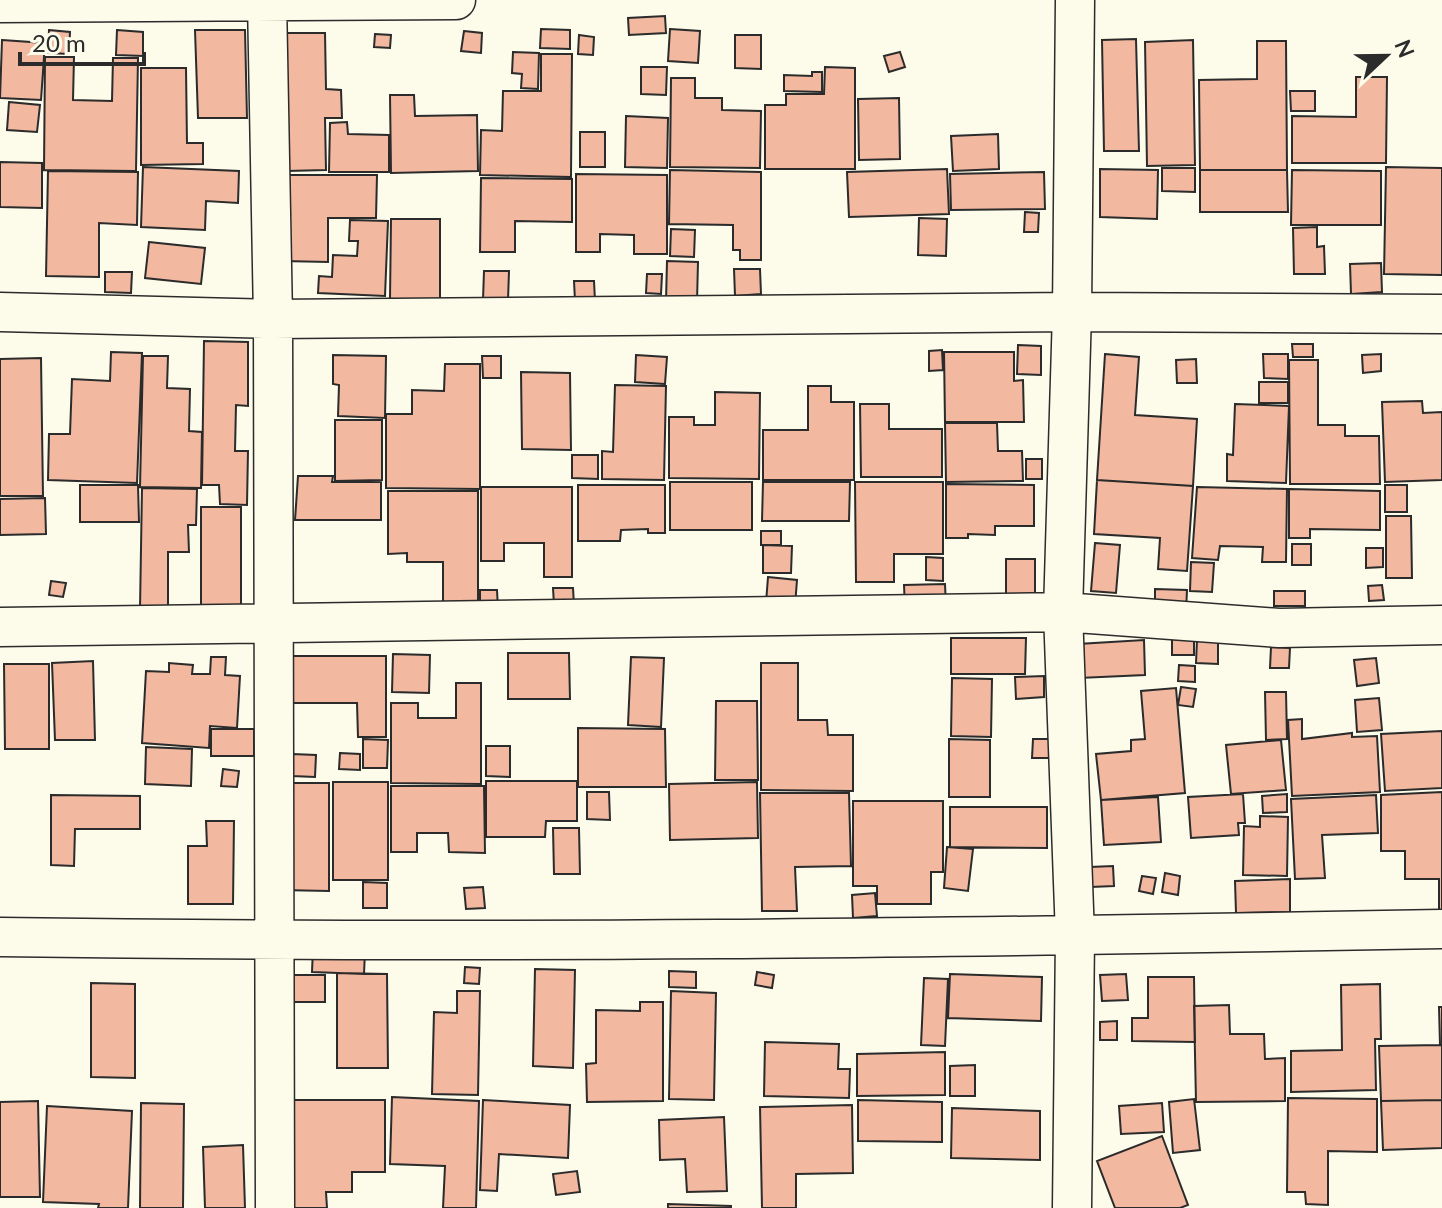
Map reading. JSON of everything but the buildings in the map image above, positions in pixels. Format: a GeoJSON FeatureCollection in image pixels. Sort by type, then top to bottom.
{"type":"FeatureCollection","features":[{"type":"Feature","properties":{"kind":"street"},"geometry":{"type":"LineString","coordinates":[[267,0],[273,319],[275,1208]]}},
{"type":"Feature","properties":{"kind":"street"},"geometry":{"type":"LineString","coordinates":[[0,3],[456,0]]}},
{"type":"Feature","properties":{"kind":"street"},"geometry":{"type":"LineString","coordinates":[[1072,1208],[1075,936],[1063,612],[1072,312],[1075,0]]}},
{"type":"Feature","properties":{"kind":"street"},"geometry":{"type":"LineString","coordinates":[[0,312],[273,319],[1072,312],[1442,314]]}},
{"type":"Feature","properties":{"kind":"street"},"geometry":{"type":"LineString","coordinates":[[0,627],[1063,612],[1279,628],[1442,625]]}},
{"type":"Feature","properties":{"kind":"street"},"geometry":{"type":"LineString","coordinates":[[0,937],[276,941],[1075,936],[1442,929]]}}]}
